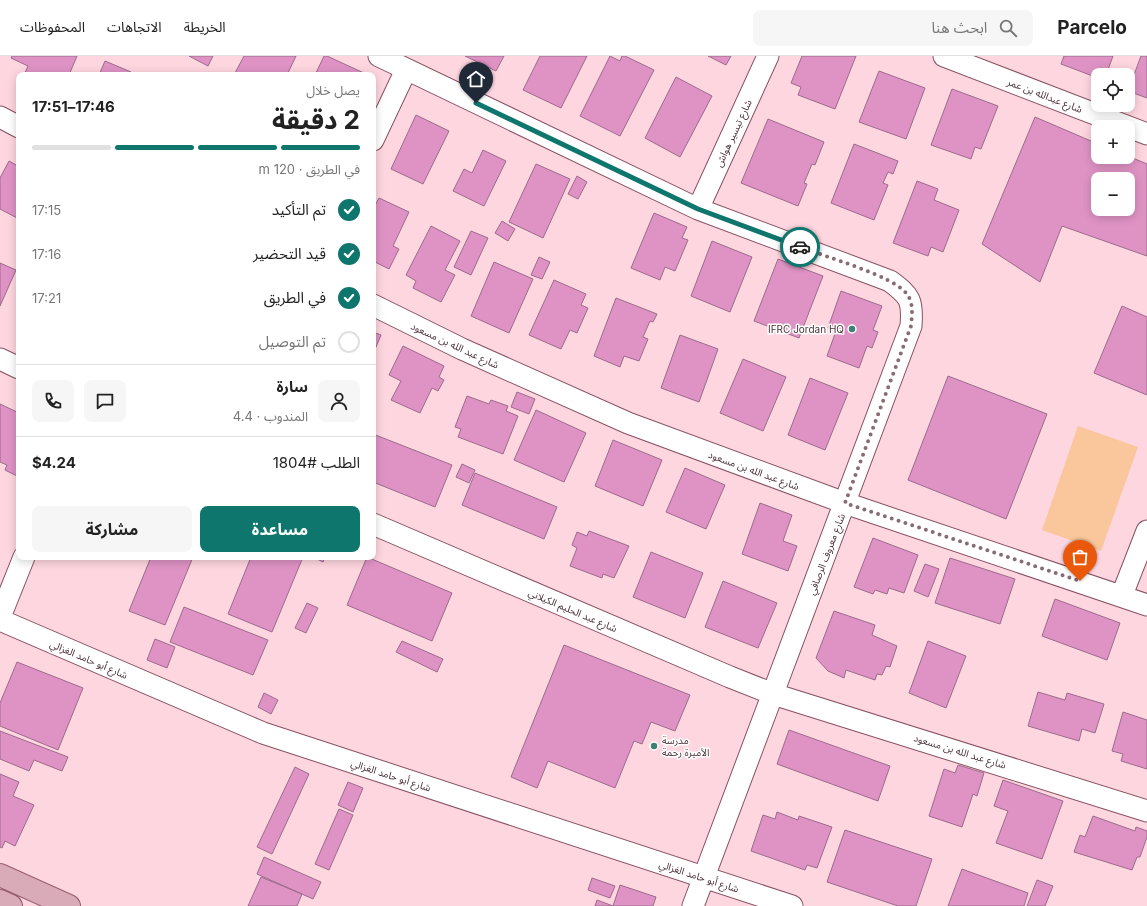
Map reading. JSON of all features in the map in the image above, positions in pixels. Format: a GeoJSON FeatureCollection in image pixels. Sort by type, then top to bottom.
{"type":"FeatureCollection","features":[{"type":"Feature","properties":{"kind":"main road"},"geometry":{"type":"LineString","coordinates":[[0,875],[69,906]]}},
{"type":"Feature","properties":{"kind":"main road"},"geometry":{"type":"LineString","coordinates":[[0,901],[11,906]]}},
{"type":"Feature","properties":{"kind":"street","name":"شارع معروف الرصافي"},"geometry":{"type":"LineString","coordinates":[[379,56],[698,209],[890,281],[907,293],[912,309],[911,326],[693,906]]}},
{"type":"Feature","properties":{"kind":"street","name":"شارع تيسير هواش"},"geometry":{"type":"LineString","coordinates":[[698,209],[768,56]]}},
{"type":"Feature","properties":{"kind":"street","name":"شارع عبدالله بن عمر"},"geometry":{"type":"LineString","coordinates":[[944,56],[1147,134]]}},
{"type":"Feature","properties":{"kind":"street"},"geometry":{"type":"LineString","coordinates":[[376,134],[406,70]]}},
{"type":"Feature","properties":{"kind":"street"},"geometry":{"type":"LineString","coordinates":[[0,116],[16,125]]}},
{"type":"Feature","properties":{"kind":"street","name":"شارع عبد الله بن مسعود"},"geometry":{"type":"LineString","coordinates":[[376,306],[462,349],[628,423],[845,503],[1122,595],[1147,605]]}},
{"type":"Feature","properties":{"kind":"street"},"geometry":{"type":"LineString","coordinates":[[0,359],[16,367]]}},
{"type":"Feature","properties":{"kind":"street","name":"شارع عبد الحليم الكيلاني"},"geometry":{"type":"LineString","coordinates":[[376,525],[773,694]]}},
{"type":"Feature","properties":{"kind":"street"},"geometry":{"type":"LineString","coordinates":[[1122,595],[1147,531]]}},
{"type":"Feature","properties":{"kind":"street"},"geometry":{"type":"LineString","coordinates":[[0,617],[23,560]]}},
{"type":"Feature","properties":{"kind":"street","name":"شارع أبو حامد الغزالي"},"geometry":{"type":"LineString","coordinates":[[0,620],[263,733],[792,906]]}},
{"type":"Feature","properties":{"kind":"street","name":"شارع عبد الله بن مسعود"},"geometry":{"type":"LineString","coordinates":[[773,694],[1147,811]]}},
{"type":"Feature","properties":{"kind":"shaded area"},"geometry":{"type":"Polygon","coordinates":[[[1078,426],[1138,447],[1101,551],[1042,530],[1078,426]]]}},
{"type":"Feature","properties":{"kind":"building"},"geometry":{"type":"Polygon","coordinates":[[[12,56],[77,56],[70,72],[25,72],[28,66],[11,58],[12,56]]]}},
{"type":"Feature","properties":{"kind":"building"},"geometry":{"type":"Polygon","coordinates":[[[189,56],[213,56],[208,66],[189,56]]]}},
{"type":"Feature","properties":{"kind":"building"},"geometry":{"type":"Polygon","coordinates":[[[244,56],[296,56],[288,72],[236,72],[244,56]]]}},
{"type":"Feature","properties":{"kind":"building"},"geometry":{"type":"Polygon","coordinates":[[[324,56],[327,56],[362,72],[316,72],[324,56]]]}},
{"type":"Feature","properties":{"kind":"building"},"geometry":{"type":"Polygon","coordinates":[[[465,56],[504,56],[496,71],[465,56]]]}},
{"type":"Feature","properties":{"kind":"building"},"geometry":{"type":"Polygon","coordinates":[[[540,56],[587,56],[561,108],[523,90],[540,56]]]}},
{"type":"Feature","properties":{"kind":"building"},"geometry":{"type":"Polygon","coordinates":[[[610,56],[620,61],[622,56],[625,56],[654,70],[620,136],[580,116],[610,56]]]}},
{"type":"Feature","properties":{"kind":"building"},"geometry":{"type":"Polygon","coordinates":[[[708,56],[731,56],[726,65],[708,56]]]}},
{"type":"Feature","properties":{"kind":"building"},"geometry":{"type":"Polygon","coordinates":[[[802,56],[856,56],[835,109],[798,95],[801,87],[791,83],[802,56]]]}},
{"type":"Feature","properties":{"kind":"building"},"geometry":{"type":"Polygon","coordinates":[[[1064,56],[1113,56],[1109,68],[1091,68],[1091,75],[1061,64],[1064,56]]]}},
{"type":"Feature","properties":{"kind":"building"},"geometry":{"type":"Polygon","coordinates":[[[1141,56],[1147,56],[1147,98],[1135,94],[1135,72],[1141,56]]]}},
{"type":"Feature","properties":{"kind":"building"},"geometry":{"type":"Polygon","coordinates":[[[105,61],[131,72],[100,72],[105,61]]]}},
{"type":"Feature","properties":{"kind":"building"},"geometry":{"type":"Polygon","coordinates":[[[879,71],[925,88],[906,139],[859,122],[879,71]]]}},
{"type":"Feature","properties":{"kind":"building"},"geometry":{"type":"Polygon","coordinates":[[[676,77],[712,96],[680,157],[645,138],[676,77]]]}},
{"type":"Feature","properties":{"kind":"building"},"geometry":{"type":"Polygon","coordinates":[[[952,89],[998,106],[981,149],[975,147],[971,159],[931,145],[952,89]]]}},
{"type":"Feature","properties":{"kind":"building"},"geometry":{"type":"Polygon","coordinates":[[[416,115],[449,131],[423,184],[391,169],[416,115]]]}},
{"type":"Feature","properties":{"kind":"building"},"geometry":{"type":"Polygon","coordinates":[[[1035,117],[1091,141],[1091,164],[1135,164],[1135,159],[1147,164],[1147,256],[1062,226],[1040,282],[982,244],[1035,117]]]}},
{"type":"Feature","properties":{"kind":"building"},"geometry":{"type":"Polygon","coordinates":[[[768,119],[824,142],[815,165],[812,164],[804,183],[807,184],[798,206],[741,183],[768,119]]]}},
{"type":"Feature","properties":{"kind":"building"},"geometry":{"type":"Polygon","coordinates":[[[854,144],[898,161],[893,174],[888,172],[883,183],[888,185],[874,220],[831,203],[854,144]]]}},
{"type":"Feature","properties":{"kind":"building"},"geometry":{"type":"Polygon","coordinates":[[[483,150],[506,161],[484,206],[453,191],[464,169],[472,173],[483,150]]]}},
{"type":"Feature","properties":{"kind":"building"},"geometry":{"type":"Polygon","coordinates":[[[9,161],[16,165],[16,217],[0,209],[0,178],[9,161]]]}},
{"type":"Feature","properties":{"kind":"building"},"geometry":{"type":"Polygon","coordinates":[[[536,164],[570,179],[543,238],[509,222],[536,164]]]}},
{"type":"Feature","properties":{"kind":"building"},"geometry":{"type":"Polygon","coordinates":[[[577,176],[587,182],[578,199],[568,194],[577,176]]]}},
{"type":"Feature","properties":{"kind":"building"},"geometry":{"type":"Polygon","coordinates":[[[917,181],[938,189],[934,200],[959,210],[943,252],[931,247],[928,256],[893,243],[917,181]]]}},
{"type":"Feature","properties":{"kind":"building"},"geometry":{"type":"Polygon","coordinates":[[[379,198],[409,212],[393,246],[399,249],[389,269],[376,262],[376,204],[379,198]]]}},
{"type":"Feature","properties":{"kind":"building"},"geometry":{"type":"Polygon","coordinates":[[[654,213],[687,227],[682,238],[688,240],[675,271],[665,267],[660,280],[631,268],[654,213]]]}},
{"type":"Feature","properties":{"kind":"building"},"geometry":{"type":"Polygon","coordinates":[[[502,221],[515,229],[508,241],[495,233],[502,221]]]}},
{"type":"Feature","properties":{"kind":"building"},"geometry":{"type":"Polygon","coordinates":[[[431,226],[460,241],[445,270],[455,275],[441,302],[413,288],[416,281],[406,275],[431,226]]]}},
{"type":"Feature","properties":{"kind":"building"},"geometry":{"type":"Polygon","coordinates":[[[471,231],[488,238],[471,275],[454,267],[471,231]]]}},
{"type":"Feature","properties":{"kind":"building"},"geometry":{"type":"Polygon","coordinates":[[[712,241],[752,257],[730,312],[691,296],[712,241]]]}},
{"type":"Feature","properties":{"kind":"building"},"geometry":{"type":"Polygon","coordinates":[[[539,257],[550,262],[542,279],[531,275],[539,257]]]}},
{"type":"Feature","properties":{"kind":"building"},"geometry":{"type":"Polygon","coordinates":[[[778,259],[823,276],[799,338],[754,321],[778,259]]]}},
{"type":"Feature","properties":{"kind":"building"},"geometry":{"type":"Polygon","coordinates":[[[494,262],[533,279],[509,333],[471,316],[494,262]]]}},
{"type":"Feature","properties":{"kind":"building"},"geometry":{"type":"Polygon","coordinates":[[[0,263],[16,270],[0,306],[0,263]]]}},
{"type":"Feature","properties":{"kind":"building"},"geometry":{"type":"Polygon","coordinates":[[[554,280],[586,294],[581,305],[588,308],[577,333],[570,330],[561,349],[529,335],[554,280]]]}},
{"type":"Feature","properties":{"kind":"building","name":"IFRC Jordan HQ"},"geometry":{"type":"Polygon","coordinates":[[[841,291],[882,306],[873,330],[878,332],[872,348],[867,346],[859,368],[827,356],[836,331],[828,328],[841,291]]]}},
{"type":"Feature","properties":{"kind":"building"},"geometry":{"type":"Polygon","coordinates":[[[616,298],[657,314],[653,322],[650,321],[643,337],[648,339],[639,361],[624,356],[620,367],[594,356],[616,298]]]}},
{"type":"Feature","properties":{"kind":"building"},"geometry":{"type":"Polygon","coordinates":[[[1122,306],[1147,317],[1147,395],[1094,373],[1122,306]]]}},
{"type":"Feature","properties":{"kind":"building"},"geometry":{"type":"Polygon","coordinates":[[[376,333],[381,335],[376,347],[376,333]]]}},
{"type":"Feature","properties":{"kind":"building"},"geometry":{"type":"Polygon","coordinates":[[[680,335],[718,349],[699,402],[661,388],[680,335]]]}},
{"type":"Feature","properties":{"kind":"building"},"geometry":{"type":"Polygon","coordinates":[[[403,346],[444,366],[439,377],[444,380],[438,391],[432,388],[420,413],[391,400],[401,381],[389,375],[403,346]]]}},
{"type":"Feature","properties":{"kind":"building"},"geometry":{"type":"Polygon","coordinates":[[[743,359],[786,377],[763,431],[720,413],[743,359]]]}},
{"type":"Feature","properties":{"kind":"building"},"geometry":{"type":"Polygon","coordinates":[[[948,376],[1047,414],[1006,519],[908,480],[948,376]]]}},
{"type":"Feature","properties":{"kind":"building"},"geometry":{"type":"Polygon","coordinates":[[[810,378],[848,393],[825,450],[788,435],[810,378]]]}},
{"type":"Feature","properties":{"kind":"building"},"geometry":{"type":"Polygon","coordinates":[[[517,392],[535,399],[529,414],[511,407],[517,392]]]}},
{"type":"Feature","properties":{"kind":"building"},"geometry":{"type":"Polygon","coordinates":[[[467,396],[489,404],[491,400],[508,406],[506,411],[518,416],[503,454],[458,437],[461,429],[455,427],[467,396]]]}},
{"type":"Feature","properties":{"kind":"building"},"geometry":{"type":"Polygon","coordinates":[[[0,404],[16,412],[16,476],[5,470],[7,465],[0,462],[0,404]]]}},
{"type":"Feature","properties":{"kind":"building"},"geometry":{"type":"Polygon","coordinates":[[[536,410],[586,433],[564,482],[514,460],[536,410]]]}},
{"type":"Feature","properties":{"kind":"building"},"geometry":{"type":"Polygon","coordinates":[[[376,435],[452,465],[435,507],[376,483],[376,435]]]}},
{"type":"Feature","properties":{"kind":"building"},"geometry":{"type":"Polygon","coordinates":[[[613,440],[662,460],[643,506],[595,486],[613,440]]]}},
{"type":"Feature","properties":{"kind":"building"},"geometry":{"type":"Polygon","coordinates":[[[462,464],[475,470],[469,483],[456,477],[462,464]]]}},
{"type":"Feature","properties":{"kind":"building"},"geometry":{"type":"Polygon","coordinates":[[[685,468],[725,485],[706,529],[666,512],[685,468]]]}},
{"type":"Feature","properties":{"kind":"building"},"geometry":{"type":"Polygon","coordinates":[[[475,473],[557,507],[544,539],[462,505],[475,473]]]}},
{"type":"Feature","properties":{"kind":"building"},"geometry":{"type":"Polygon","coordinates":[[[760,503],[792,515],[783,541],[797,546],[788,571],[742,554],[760,503]]]}},
{"type":"Feature","properties":{"kind":"building"},"geometry":{"type":"Polygon","coordinates":[[[589,531],[629,546],[614,578],[603,574],[602,578],[570,566],[577,548],[572,545],[577,532],[587,536],[589,531]]]}},
{"type":"Feature","properties":{"kind":"building"},"geometry":{"type":"Polygon","coordinates":[[[873,538],[918,555],[904,593],[889,588],[887,594],[875,590],[873,594],[854,587],[873,538]]]}},
{"type":"Feature","properties":{"kind":"building"},"geometry":{"type":"Polygon","coordinates":[[[651,552],[703,573],[685,618],[633,597],[651,552]]]}},
{"type":"Feature","properties":{"kind":"building"},"geometry":{"type":"Polygon","coordinates":[[[950,558],[1015,579],[1000,624],[935,603],[950,558]]]}},
{"type":"Feature","properties":{"kind":"building"},"geometry":{"type":"Polygon","coordinates":[[[150,560],[192,560],[165,625],[129,611],[150,560]]]}},
{"type":"Feature","properties":{"kind":"building"},"geometry":{"type":"Polygon","coordinates":[[[250,560],[302,560],[272,632],[228,614],[250,560]]]}},
{"type":"Feature","properties":{"kind":"building"},"geometry":{"type":"Polygon","coordinates":[[[366,560],[374,560],[452,593],[432,641],[347,605],[366,560]]]}},
{"type":"Feature","properties":{"kind":"building"},"geometry":{"type":"Polygon","coordinates":[[[925,564],[939,569],[928,597],[914,591],[925,564]]]}},
{"type":"Feature","properties":{"kind":"building"},"geometry":{"type":"Polygon","coordinates":[[[723,581],[777,603],[758,648],[705,627],[723,581]]]}},
{"type":"Feature","properties":{"kind":"building"},"geometry":{"type":"Polygon","coordinates":[[[1055,599],[1120,623],[1107,660],[1042,636],[1055,599]]]}},
{"type":"Feature","properties":{"kind":"building"},"geometry":{"type":"Polygon","coordinates":[[[307,603],[318,608],[306,633],[295,628],[307,603]]]}},
{"type":"Feature","properties":{"kind":"building"},"geometry":{"type":"Polygon","coordinates":[[[184,607],[268,640],[253,675],[170,642],[184,607]]]}},
{"type":"Feature","properties":{"kind":"building"},"geometry":{"type":"Polygon","coordinates":[[[834,611],[875,625],[872,635],[897,646],[890,667],[886,666],[882,675],[877,674],[875,680],[846,670],[844,678],[828,671],[816,658],[834,611]]]}},
{"type":"Feature","properties":{"kind":"building"},"geometry":{"type":"Polygon","coordinates":[[[155,639],[175,647],[167,668],[147,660],[155,639]]]}},
{"type":"Feature","properties":{"kind":"building"},"geometry":{"type":"Polygon","coordinates":[[[402,641],[443,659],[437,672],[396,652],[402,641]]]}},
{"type":"Feature","properties":{"kind":"building"},"geometry":{"type":"Polygon","coordinates":[[[928,641],[966,656],[946,708],[909,693],[928,641]]]}},
{"type":"Feature","properties":{"kind":"building"},"geometry":{"type":"Polygon","coordinates":[[[564,645],[690,695],[675,731],[651,722],[642,744],[634,741],[615,788],[548,761],[537,788],[511,777],[564,645]]]}},
{"type":"Feature","properties":{"kind":"building"},"geometry":{"type":"Polygon","coordinates":[[[17,662],[83,688],[58,750],[0,726],[0,703],[17,662]]]}},
{"type":"Feature","properties":{"kind":"building"},"geometry":{"type":"Polygon","coordinates":[[[1038,692],[1065,700],[1067,693],[1104,704],[1095,733],[1082,729],[1079,741],[1028,726],[1038,692]]]}},
{"type":"Feature","properties":{"kind":"building"},"geometry":{"type":"Polygon","coordinates":[[[264,693],[278,700],[271,714],[258,707],[264,693]]]}},
{"type":"Feature","properties":{"kind":"building"},"geometry":{"type":"Polygon","coordinates":[[[1123,712],[1147,720],[1147,769],[1121,761],[1123,754],[1112,751],[1123,712]]]}},
{"type":"Feature","properties":{"kind":"building"},"geometry":{"type":"Polygon","coordinates":[[[789,730],[890,766],[878,801],[777,764],[789,730]]]}},
{"type":"Feature","properties":{"kind":"building"},"geometry":{"type":"Polygon","coordinates":[[[0,731],[68,757],[62,771],[34,760],[29,771],[0,759],[0,731]]]}},
{"type":"Feature","properties":{"kind":"building"},"geometry":{"type":"Polygon","coordinates":[[[958,765],[984,773],[977,796],[973,794],[962,827],[929,816],[944,769],[955,773],[958,765]]]}},
{"type":"Feature","properties":{"kind":"building"},"geometry":{"type":"Polygon","coordinates":[[[295,767],[309,774],[272,854],[257,847],[295,767]]]}},
{"type":"Feature","properties":{"kind":"building"},"geometry":{"type":"Polygon","coordinates":[[[0,774],[19,782],[13,796],[34,805],[15,846],[5,841],[2,848],[0,847],[0,774]]]}},
{"type":"Feature","properties":{"kind":"building"},"geometry":{"type":"Polygon","coordinates":[[[1003,780],[1063,801],[1042,859],[996,843],[1008,811],[994,806],[1003,780]]]}},
{"type":"Feature","properties":{"kind":"building"},"geometry":{"type":"Polygon","coordinates":[[[348,782],[363,788],[353,812],[338,805],[348,782]]]}},
{"type":"Feature","properties":{"kind":"building"},"geometry":{"type":"Polygon","coordinates":[[[339,809],[353,815],[329,870],[315,864],[339,809]]]}},
{"type":"Feature","properties":{"kind":"building"},"geometry":{"type":"Polygon","coordinates":[[[777,812],[798,820],[799,816],[832,827],[817,868],[807,865],[805,870],[751,851],[763,815],[775,819],[777,812]]]}},
{"type":"Feature","properties":{"kind":"building"},"geometry":{"type":"Polygon","coordinates":[[[1093,816],[1135,831],[1136,827],[1147,831],[1147,837],[1140,857],[1137,857],[1132,870],[1074,852],[1080,835],[1085,837],[1093,816]]]}},
{"type":"Feature","properties":{"kind":"building"},"geometry":{"type":"Polygon","coordinates":[[[845,830],[932,859],[916,906],[898,906],[827,882],[845,830]]]}},
{"type":"Feature","properties":{"kind":"building"},"geometry":{"type":"Polygon","coordinates":[[[264,857],[321,882],[313,899],[257,874],[264,857]]]}},
{"type":"Feature","properties":{"kind":"building"},"geometry":{"type":"Polygon","coordinates":[[[962,869],[1028,893],[1024,906],[948,906],[962,869]]]}},
{"type":"Feature","properties":{"kind":"building"},"geometry":{"type":"Polygon","coordinates":[[[261,877],[302,894],[297,906],[248,906],[261,877]]]}},
{"type":"Feature","properties":{"kind":"building"},"geometry":{"type":"Polygon","coordinates":[[[592,878],[615,886],[610,898],[588,890],[592,878]]]}},
{"type":"Feature","properties":{"kind":"building"},"geometry":{"type":"Polygon","coordinates":[[[1037,880],[1053,886],[1045,906],[1027,906],[1037,880]]]}},
{"type":"Feature","properties":{"kind":"building"},"geometry":{"type":"Polygon","coordinates":[[[620,885],[656,897],[653,906],[613,906],[620,885]]]}},
{"type":"Feature","properties":{"kind":"building"},"geometry":{"type":"Polygon","coordinates":[[[597,900],[613,906],[595,906],[597,900]]]}},
{"type":"Feature","properties":{"kind":"way so far"},"geometry":{"type":"LineString","coordinates":[[800,247],[890,281],[907,293],[912,309],[911,326],[845,503],[1080,581]]}},
{"type":"Feature","properties":{"kind":"place","name":"IFRC Jordan HQ"},"geometry":{"type":"Point","coordinates":[852,329]}},
{"type":"Feature","properties":{"kind":"place","name":"مدرسة الأميرة رحمة"},"geometry":{"type":"Point","coordinates":[654,746]}},
{"type":"Feature","properties":{"kind":"route"},"geometry":{"type":"LineString","coordinates":[[476,103],[698,209],[800,247]]}}]}
